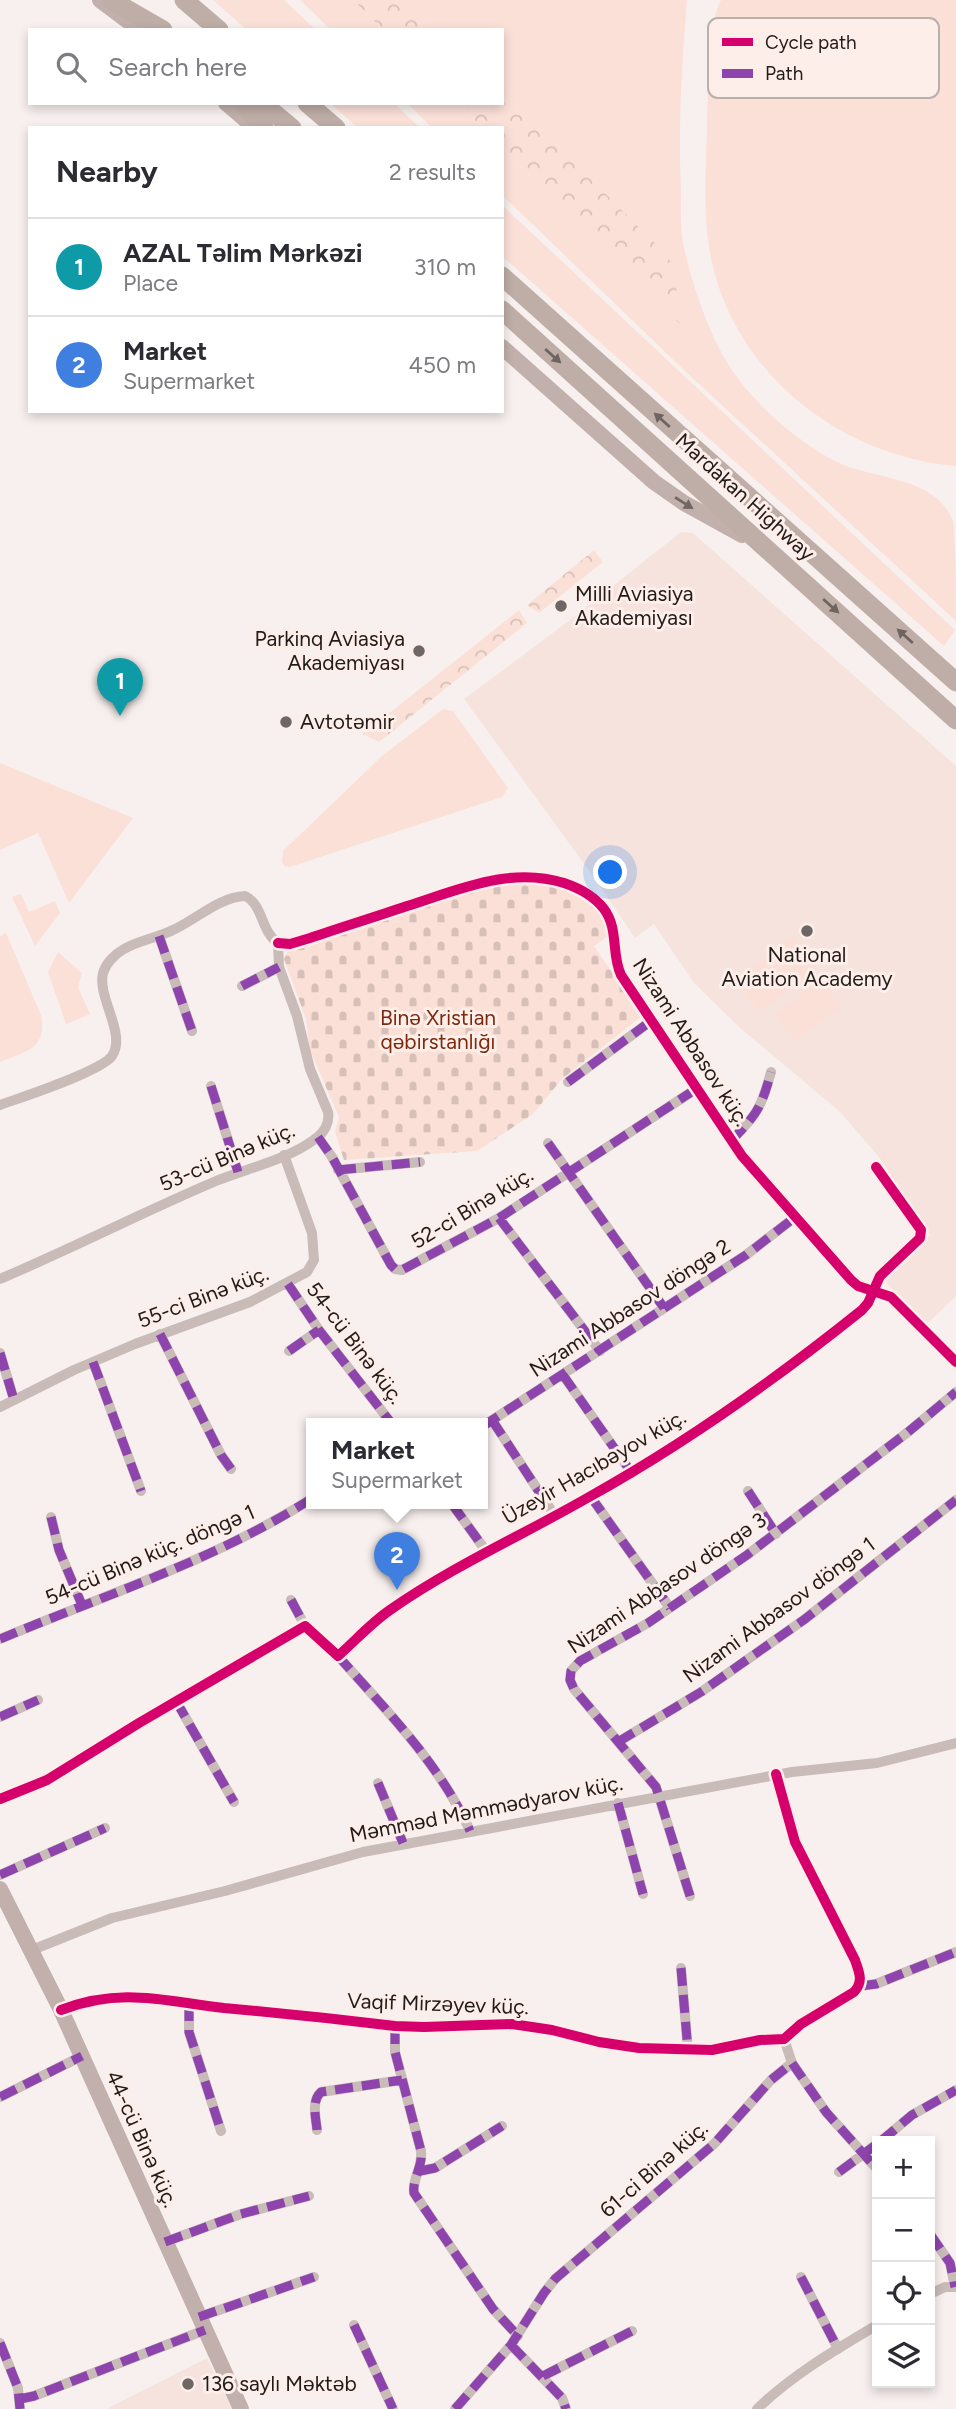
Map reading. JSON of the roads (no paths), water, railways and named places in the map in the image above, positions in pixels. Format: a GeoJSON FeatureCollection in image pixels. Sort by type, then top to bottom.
{"type":"FeatureCollection","features":[{"type":"Feature","properties":{"kind":"highway"},"geometry":{"type":"LineString","coordinates":[[111,0],[160,28]]}},
{"type":"Feature","properties":{"kind":"highway"},"geometry":{"type":"LineString","coordinates":[[137,0],[171,28]]}},
{"type":"Feature","properties":{"kind":"highway"},"geometry":{"type":"LineString","coordinates":[[184,0],[217,28]]}},
{"type":"Feature","properties":{"kind":"highway"},"geometry":{"type":"LineString","coordinates":[[245,105],[262,126]]}},
{"type":"Feature","properties":{"kind":"highway"},"geometry":{"type":"LineString","coordinates":[[264,105],[290,126]]}},
{"type":"Feature","properties":{"kind":"highway"},"geometry":{"type":"LineString","coordinates":[[309,105],[334,126]]}},
{"type":"Feature","properties":{"kind":"highway","name":"Mardakan Highway"},"geometry":{"type":"LineString","coordinates":[[504,278],[956,682]]}},
{"type":"Feature","properties":{"kind":"highway","name":"Mardakan Highway"},"geometry":{"type":"LineString","coordinates":[[504,312],[956,720]]}},
{"type":"Feature","properties":{"kind":"street"},"geometry":{"type":"LineString","coordinates":[[100,0],[137,28]]}},
{"type":"Feature","properties":{"kind":"street"},"geometry":{"type":"LineString","coordinates":[[228,105],[253,126]]}},
{"type":"Feature","properties":{"kind":"street"},"geometry":{"type":"LineString","coordinates":[[504,349],[654,482],[684,503],[737,531],[803,581]]}},
{"type":"Feature","properties":{"kind":"street","name":"Nizami Abbasov küç."},"geometry":{"type":"LineString","coordinates":[[278,943],[290,944],[495,879],[539,877],[555,880],[573,886],[595,899],[613,926],[618,969],[731,1141],[794,1218],[850,1280],[891,1297],[956,1362]]}},
{"type":"Feature","properties":{"kind":"street"},"geometry":{"type":"LineString","coordinates":[[0,1105],[93,1069],[111,1056],[116,1042],[104,992],[103,972],[109,962],[125,948],[159,936],[226,900],[245,897],[255,904],[266,931],[278,943]]}},
{"type":"Feature","properties":{"kind":"street"},"geometry":{"type":"LineString","coordinates":[[159,936],[192,1031]]}},
{"type":"Feature","properties":{"kind":"street","name":"53-cü Binə küç."},"geometry":{"type":"LineString","coordinates":[[0,1279],[238,1172],[284,1155],[318,1137],[327,1125],[328,1112],[310,1069],[297,1016],[279,967],[278,943]]}},
{"type":"Feature","properties":{"kind":"street"},"geometry":{"type":"LineString","coordinates":[[242,986],[279,967]]}},
{"type":"Feature","properties":{"kind":"street"},"geometry":{"type":"LineString","coordinates":[[568,1082],[650,1021]]}},
{"type":"Feature","properties":{"kind":"street"},"geometry":{"type":"LineString","coordinates":[[731,1141],[756,1114],[771,1072]]}},
{"type":"Feature","properties":{"kind":"street"},"geometry":{"type":"LineString","coordinates":[[211,1087],[238,1172]]}},
{"type":"Feature","properties":{"kind":"street","name":"52-ci Binə küç."},"geometry":{"type":"LineString","coordinates":[[318,1137],[395,1269],[407,1268],[499,1218],[696,1089]]}},
{"type":"Feature","properties":{"kind":"street"},"geometry":{"type":"LineString","coordinates":[[548,1143],[664,1308]]}},
{"type":"Feature","properties":{"kind":"street","name":"55-ci Binə küç."},"geometry":{"type":"LineString","coordinates":[[0,1407],[93,1362],[160,1334],[250,1302],[302,1276],[314,1260],[314,1244],[307,1215],[284,1155]]}},
{"type":"Feature","properties":{"kind":"street"},"geometry":{"type":"LineString","coordinates":[[338,1170],[419,1162]]}},
{"type":"Feature","properties":{"kind":"street","name":"Üzeyir Hacıbəyov küç."},"geometry":{"type":"LineString","coordinates":[[338,1656],[388,1612],[450,1572],[591,1497],[736,1405],[785,1371],[862,1310],[880,1276],[920,1238],[921,1230],[876,1167]]}},
{"type":"Feature","properties":{"kind":"street"},"geometry":{"type":"LineString","coordinates":[[499,1218],[600,1351]]}},
{"type":"Feature","properties":{"kind":"street","name":"Nizami Abbasov döngə 2"},"geometry":{"type":"LineString","coordinates":[[488,1423],[746,1255],[794,1218]]}},
{"type":"Feature","properties":{"kind":"street","name":"54-cü Binə küç."},"geometry":{"type":"LineString","coordinates":[[288,1284],[319,1330],[387,1418]]}},
{"type":"Feature","properties":{"kind":"street"},"geometry":{"type":"LineString","coordinates":[[289,1351],[319,1330]]}},
{"type":"Feature","properties":{"kind":"street"},"geometry":{"type":"LineString","coordinates":[[160,1334],[221,1455],[231,1469]]}},
{"type":"Feature","properties":{"kind":"street"},"geometry":{"type":"LineString","coordinates":[[0,1353],[14,1400]]}},
{"type":"Feature","properties":{"kind":"street"},"geometry":{"type":"LineString","coordinates":[[93,1362],[141,1490]]}},
{"type":"Feature","properties":{"kind":"street"},"geometry":{"type":"LineString","coordinates":[[563,1375],[631,1472]]}},
{"type":"Feature","properties":{"kind":"street","name":"Nizami Abbasov döngə 3"},"geometry":{"type":"LineString","coordinates":[[690,1896],[659,1795],[650,1777],[574,1689],[570,1680],[571,1671],[580,1661],[648,1623],[776,1534],[956,1392]]}},
{"type":"Feature","properties":{"kind":"street"},"geometry":{"type":"LineString","coordinates":[[488,1423],[555,1516]]}},
{"type":"Feature","properties":{"kind":"street"},"geometry":{"type":"LineString","coordinates":[[748,1491],[776,1534]]}},
{"type":"Feature","properties":{"kind":"street"},"geometry":{"type":"LineString","coordinates":[[591,1497],[670,1608]]}},
{"type":"Feature","properties":{"kind":"street","name":"Nizami Abbasov döngə 1"},"geometry":{"type":"LineString","coordinates":[[618,1742],[701,1692],[805,1619],[956,1500]]}},
{"type":"Feature","properties":{"kind":"street","name":"54-cü Binə küç. döngə 1"},"geometry":{"type":"LineString","coordinates":[[0,1639],[239,1541],[306,1502]]}},
{"type":"Feature","properties":{"kind":"street"},"geometry":{"type":"LineString","coordinates":[[456,1509],[486,1551]]}},
{"type":"Feature","properties":{"kind":"street"},"geometry":{"type":"LineString","coordinates":[[51,1517],[59,1550],[82,1605]]}},
{"type":"Feature","properties":{"kind":"street"},"geometry":{"type":"LineString","coordinates":[[291,1600],[305,1626],[338,1656],[432,1766],[461,1810],[470,1831]]}},
{"type":"Feature","properties":{"kind":"street"},"geometry":{"type":"LineString","coordinates":[[0,1799],[47,1780],[305,1626]]}},
{"type":"Feature","properties":{"kind":"street"},"geometry":{"type":"LineString","coordinates":[[0,1717],[38,1700]]}},
{"type":"Feature","properties":{"kind":"street"},"geometry":{"type":"LineString","coordinates":[[176,1701],[234,1802]]}},
{"type":"Feature","properties":{"kind":"street","name":"Məmməd Məmmədyarov küç."},"geometry":{"type":"LineString","coordinates":[[32,1950],[123,1915],[225,1891],[403,1843],[776,1774],[877,1763],[956,1743]]}},
{"type":"Feature","properties":{"kind":"street"},"geometry":{"type":"LineString","coordinates":[[776,1774],[795,1842],[855,1960],[860,1986]]}},
{"type":"Feature","properties":{"kind":"street"},"geometry":{"type":"LineString","coordinates":[[378,1783],[403,1843]]}},
{"type":"Feature","properties":{"kind":"street"},"geometry":{"type":"LineString","coordinates":[[618,1803],[643,1894]]}},
{"type":"Feature","properties":{"kind":"street"},"geometry":{"type":"LineString","coordinates":[[0,1875],[105,1828]]}},
{"type":"Feature","properties":{"kind":"street","name":"44-cü Binə küç."},"geometry":{"type":"LineString","coordinates":[[0,1889],[61,2010],[241,2409]]}},
{"type":"Feature","properties":{"kind":"street"},"geometry":{"type":"LineString","coordinates":[[872,2164],[826,2112],[792,2063],[784,2039],[801,2024],[827,2010],[860,1986],[876,1984],[956,1952]]}},
{"type":"Feature","properties":{"kind":"street"},"geometry":{"type":"LineString","coordinates":[[681,1968],[688,2051]]}},
{"type":"Feature","properties":{"kind":"street","name":"Vaqif Mirzəyev küç."},"geometry":{"type":"LineString","coordinates":[[61,2010],[91,1999],[151,1997],[395,2026],[512,2024],[639,2048],[712,2050],[760,2040],[784,2039]]}},
{"type":"Feature","properties":{"kind":"street"},"geometry":{"type":"LineString","coordinates":[[189,2003],[189,2032],[221,2131]]}},
{"type":"Feature","properties":{"kind":"street"},"geometry":{"type":"LineString","coordinates":[[395,2026],[395,2052],[421,2151],[420,2171],[413,2188],[417,2199],[514,2341],[562,2398],[566,2409]]}},
{"type":"Feature","properties":{"kind":"street"},"geometry":{"type":"LineString","coordinates":[[0,2096],[82,2056]]}},
{"type":"Feature","properties":{"kind":"street","name":"61-ci Binə küç."},"geometry":{"type":"LineString","coordinates":[[455,2409],[514,2341],[555,2279],[714,2144],[771,2080],[792,2063]]}},
{"type":"Feature","properties":{"kind":"street"},"geometry":{"type":"LineString","coordinates":[[317,2130],[315,2103],[316,2096],[321,2092],[402,2080]]}},
{"type":"Feature","properties":{"kind":"street"},"geometry":{"type":"LineString","coordinates":[[887,2136],[912,2115],[956,2090]]}},
{"type":"Feature","properties":{"kind":"street"},"geometry":{"type":"LineString","coordinates":[[420,2171],[435,2168],[502,2126]]}},
{"type":"Feature","properties":{"kind":"street"},"geometry":{"type":"LineString","coordinates":[[839,2172],[872,2149]]}},
{"type":"Feature","properties":{"kind":"street"},"geometry":{"type":"LineString","coordinates":[[165,2242],[241,2214],[309,2196]]}},
{"type":"Feature","properties":{"kind":"street"},"geometry":{"type":"LineString","coordinates":[[935,2241],[950,2263],[956,2287],[945,2287],[935,2292]]}},
{"type":"Feature","properties":{"kind":"street"},"geometry":{"type":"LineString","coordinates":[[0,2343],[13,2374],[20,2404],[314,2277]]}},
{"type":"Feature","properties":{"kind":"street"},"geometry":{"type":"LineString","coordinates":[[802,2277],[838,2349]]}},
{"type":"Feature","properties":{"kind":"street"},"geometry":{"type":"LineString","coordinates":[[354,2325],[393,2409]]}},
{"type":"Feature","properties":{"kind":"street"},"geometry":{"type":"LineString","coordinates":[[757,2409],[790,2381],[872,2328]]}},
{"type":"Feature","properties":{"kind":"street"},"geometry":{"type":"LineString","coordinates":[[542,2376],[632,2331]]}},
{"type":"Feature","properties":{"kind":"place","name":"Milli Aviasiya Akademiyası"},"geometry":{"type":"Point","coordinates":[561,606]}},
{"type":"Feature","properties":{"kind":"place","name":"Parkinq Aviasiya Akademiyası"},"geometry":{"type":"Point","coordinates":[419,651]}},
{"type":"Feature","properties":{"kind":"place","name":"AZAL Təlim Mərkəzi"},"geometry":{"type":"Point","coordinates":[120,716]}},
{"type":"Feature","properties":{"kind":"place","name":"Avtotəmir"},"geometry":{"type":"Point","coordinates":[286,722]}},
{"type":"Feature","properties":{"kind":"place","name":"National Aviation Academy"},"geometry":{"type":"Point","coordinates":[807,931]}},
{"type":"Feature","properties":{"kind":"place","name":"Market"},"geometry":{"type":"Point","coordinates":[397,1590]}},
{"type":"Feature","properties":{"kind":"place","name":"136 saylı Məktəb"},"geometry":{"type":"Point","coordinates":[188,2384]}},
{"type":"Feature","properties":{"kind":"park label","name":"Binə Xristian qəbirstanlığı"},"geometry":{"type":"Point","coordinates":[438,1030]}}]}
